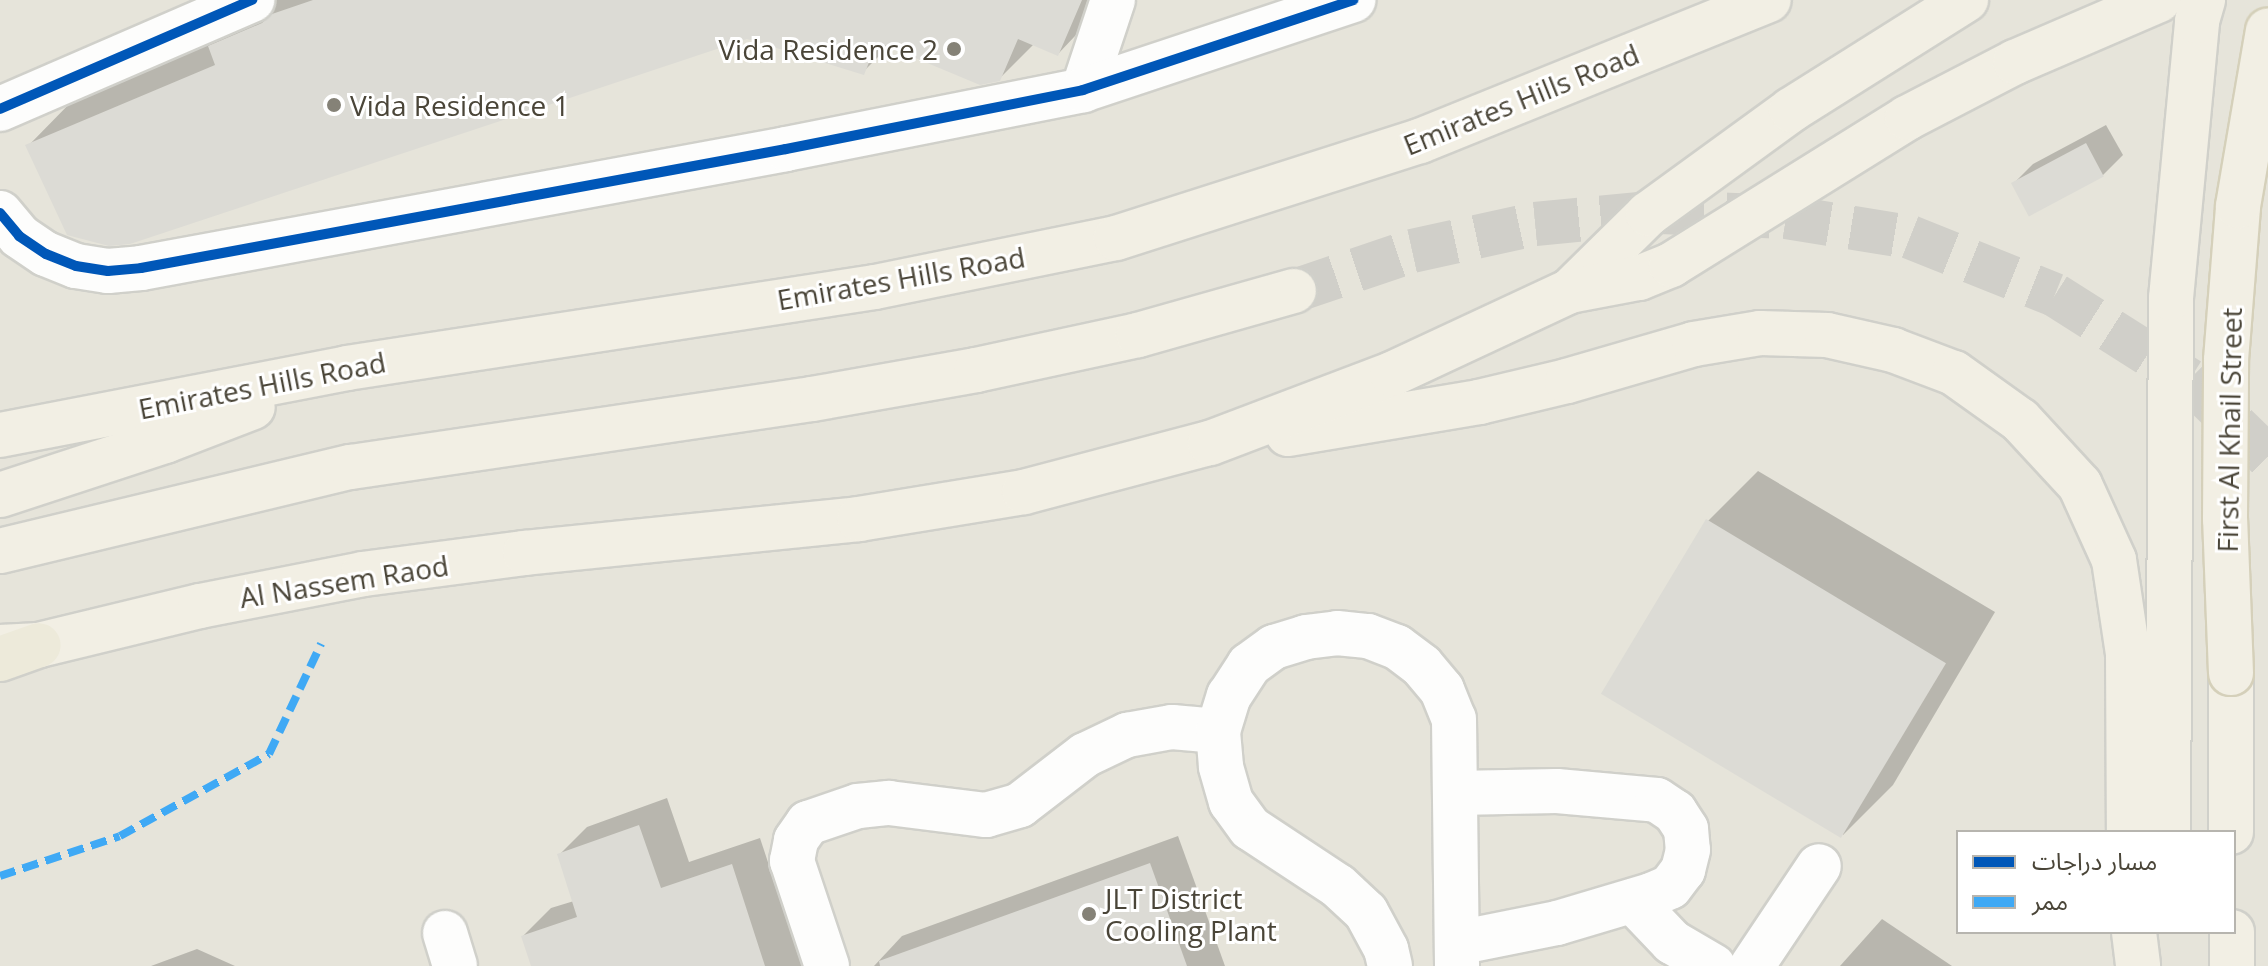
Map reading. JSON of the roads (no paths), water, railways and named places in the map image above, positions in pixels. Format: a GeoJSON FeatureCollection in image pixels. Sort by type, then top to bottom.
{"type":"FeatureCollection","features":[{"type":"Feature","properties":{"kind":"main road"},"geometry":{"type":"LineString","coordinates":[[1603,66],[1713,0]]}},
{"type":"Feature","properties":{"kind":"main road","name":"Emirates Hills Road"},"geometry":{"type":"LineString","coordinates":[[0,435],[347,368],[875,287],[1116,238],[1420,141],[1769,0]]}},
{"type":"Feature","properties":{"kind":"main road"},"geometry":{"type":"LineString","coordinates":[[1570,291],[1648,214],[1791,110],[1966,0]]}},
{"type":"Feature","properties":{"kind":"main road"},"geometry":{"type":"LineString","coordinates":[[1210,443],[1392,374],[1570,291],[1639,278],[1671,265],[1907,118],[2015,62],[2159,0]]}},
{"type":"Feature","properties":{"kind":"main road"},"geometry":{"type":"LineString","coordinates":[[2168,830],[2171,298],[2197,21],[2203,0]]}},
{"type":"Feature","properties":{"kind":"main road","name":"First Al Khail Street"},"geometry":{"type":"LineString","coordinates":[[2231,830],[2231,673],[2225,519],[2226,360],[2238,206],[2268,31]]}},
{"type":"Feature","properties":{"kind":"main road"},"geometry":{"type":"LineString","coordinates":[[0,551],[351,467],[812,399],[976,370],[1138,335],[1294,291]]}},
{"type":"Feature","properties":{"kind":"main road"},"geometry":{"type":"LineString","coordinates":[[1210,443],[1300,433],[1449,408],[1567,381],[1694,344],[1760,333],[1827,335],[1893,350],[1954,373],[2020,420],[2080,485],[2114,560],[2128,654],[2129,830]]}},
{"type":"Feature","properties":{"kind":"main road"},"geometry":{"type":"LineString","coordinates":[[0,495],[165,441],[347,368]]}},
{"type":"Feature","properties":{"kind":"main road","name":"Al Nassem Raod"},"geometry":{"type":"LineString","coordinates":[[13,650],[200,606],[363,574],[691,535],[859,519],[1024,492],[1210,443]]}},
{"type":"Feature","properties":{"kind":"main road"},"geometry":{"type":"LineString","coordinates":[[2134,934],[2138,966]]}},
{"type":"Feature","properties":{"kind":"main road"},"geometry":{"type":"LineString","coordinates":[[2158,966],[2162,934]]}},
{"type":"Feature","properties":{"kind":"main road"},"geometry":{"type":"LineString","coordinates":[[2232,934],[2232,966]]}},
{"type":"Feature","properties":{"kind":"street"},"geometry":{"type":"LineString","coordinates":[[0,109],[252,0]]}},
{"type":"Feature","properties":{"kind":"street"},"geometry":{"type":"LineString","coordinates":[[1083,90],[1113,0]]}},
{"type":"Feature","properties":{"kind":"street"},"geometry":{"type":"LineString","coordinates":[[0,213],[19,236],[46,254],[76,266],[108,271],[141,268],[786,149],[1083,90],[1353,0]]}},
{"type":"Feature","properties":{"kind":"street"},"geometry":{"type":"LineString","coordinates":[[1390,966],[1386,949],[1366,912],[1338,886],[1250,828],[1231,802],[1221,766],[1218,731],[1229,696],[1249,665],[1274,647],[1337,633],[1368,636],[1397,647],[1422,666],[1442,690],[1454,719],[1457,955],[1521,932],[1633,901],[1670,887],[1683,870],[1688,850],[1686,829],[1675,812],[1657,800],[1557,791],[1456,793]]}},
{"type":"Feature","properties":{"kind":"street"},"geometry":{"type":"LineString","coordinates":[[827,966],[792,861],[796,840],[808,823],[858,806],[889,803],[986,815],[1020,805],[1085,755],[1127,735],[1172,727],[1218,731]]}},
{"type":"Feature","properties":{"kind":"street"},"geometry":{"type":"LineString","coordinates":[[1752,966],[1819,866]]}},
{"type":"Feature","properties":{"kind":"street"},"geometry":{"type":"LineString","coordinates":[[1633,901],[1672,942],[1713,966]]}},
{"type":"Feature","properties":{"kind":"tunnel"},"geometry":{"type":"LineString","coordinates":[[1294,291],[1412,251],[1535,224],[1660,212],[1786,217],[1910,237],[2055,295],[2189,380],[2268,457]]}},
{"type":"Feature","properties":{"kind":"place","name":"Vida Residence 2"},"geometry":{"type":"Point","coordinates":[954,49]}},
{"type":"Feature","properties":{"kind":"place","name":"Vida Residence 1"},"geometry":{"type":"Point","coordinates":[334,105]}},
{"type":"Feature","properties":{"kind":"place","name":"JLT District Cooling Plant"},"geometry":{"type":"Point","coordinates":[1089,914]}}]}
